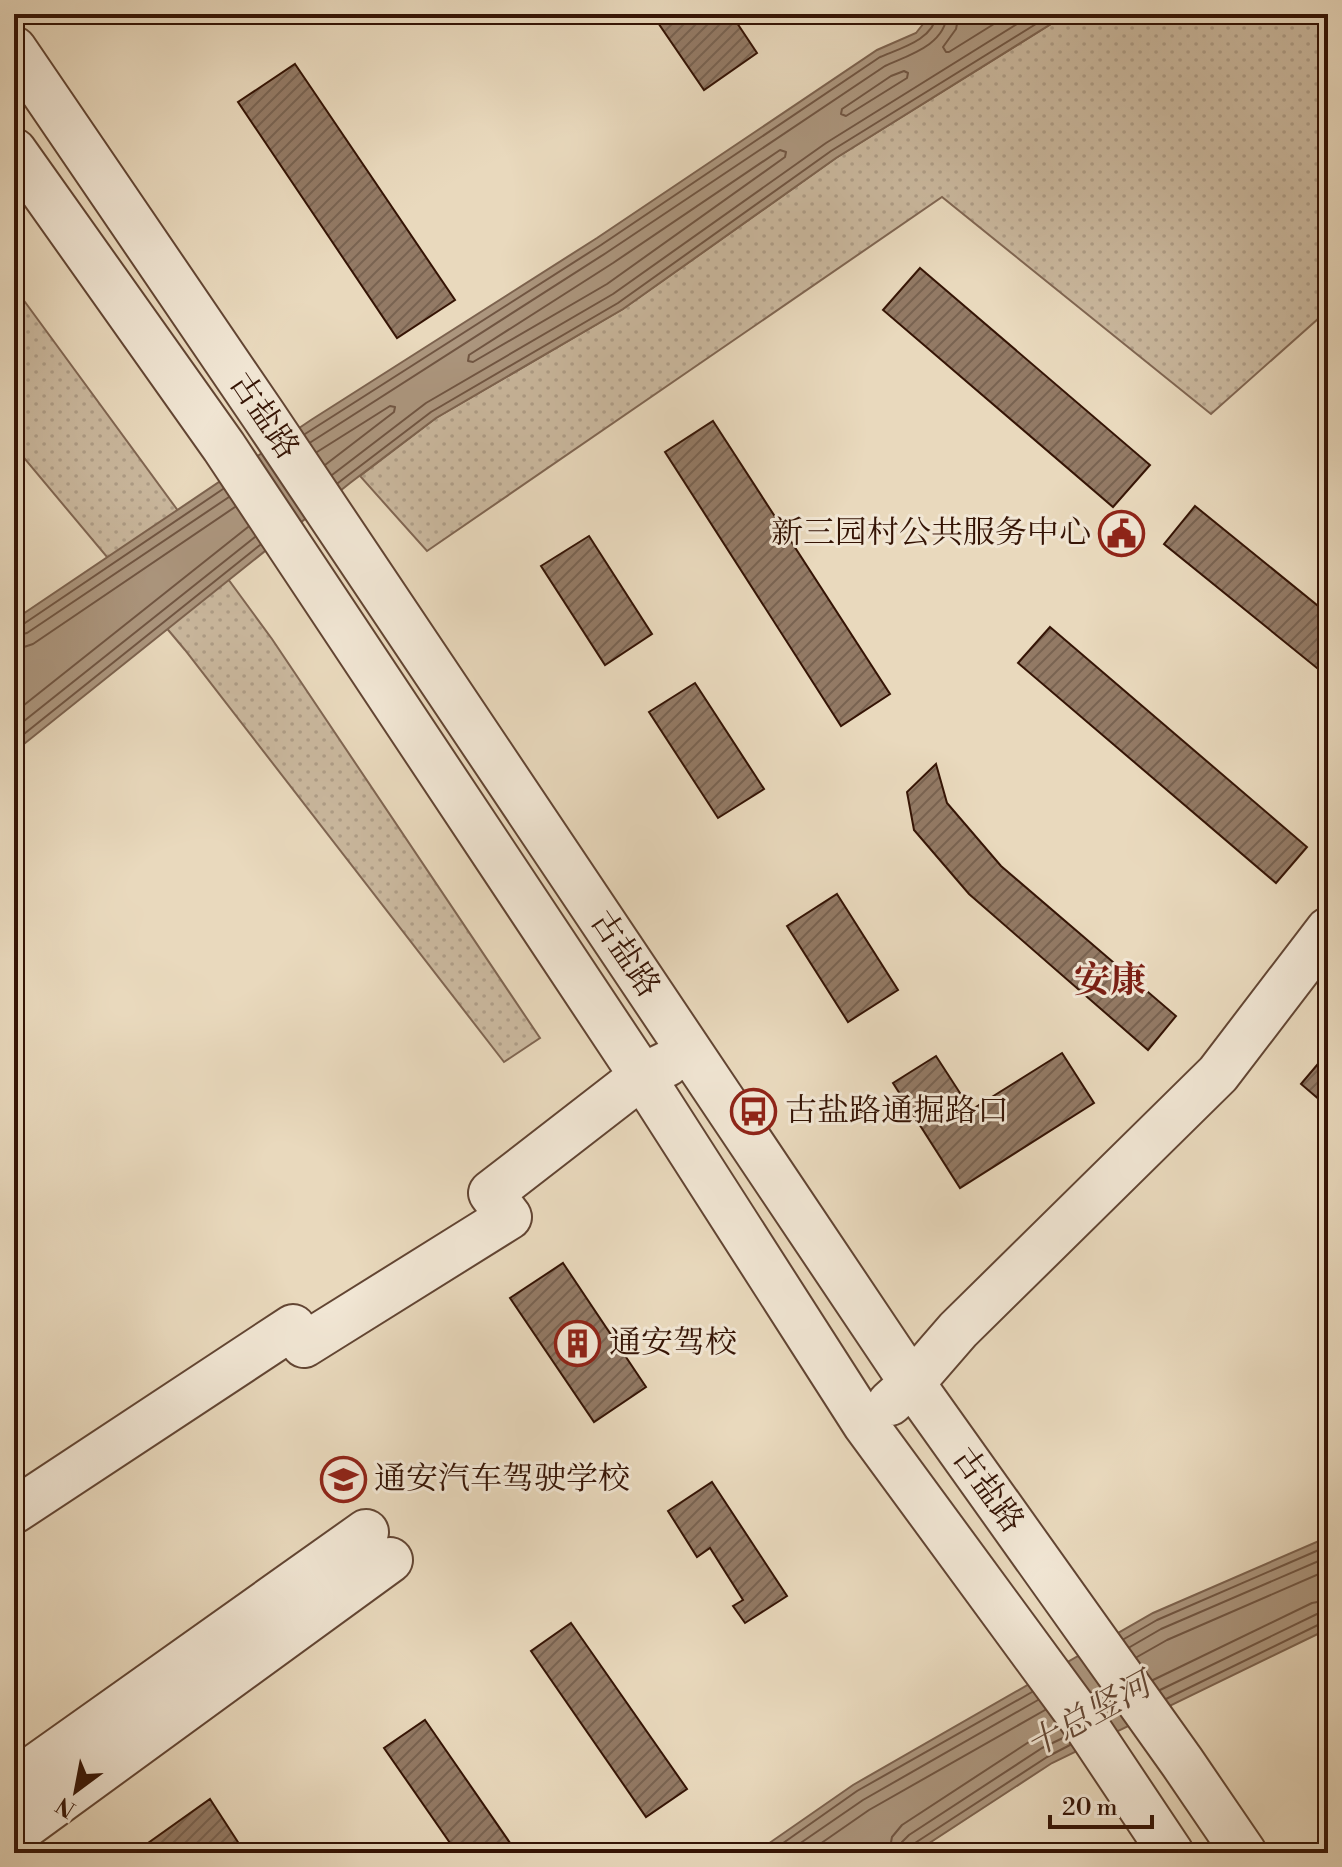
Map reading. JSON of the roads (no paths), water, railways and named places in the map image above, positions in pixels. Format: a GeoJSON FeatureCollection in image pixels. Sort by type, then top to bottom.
{"type":"FeatureCollection","features":[{"type":"Feature","properties":{"kind":"street","name":"古盐路"},"geometry":{"type":"LineString","coordinates":[[14,49],[264,416],[912,1383],[1244,1853]]}},
{"type":"Feature","properties":{"kind":"street","name":"古盐路"},"geometry":{"type":"LineString","coordinates":[[14,151],[224,447],[642,1076],[865,1424],[1030,1646],[1171,1853]]}},
{"type":"Feature","properties":{"kind":"street"},"geometry":{"type":"LineString","coordinates":[[865,1424],[912,1383],[958,1330],[1218,1074],[1328,930]]}},
{"type":"Feature","properties":{"kind":"street"},"geometry":{"type":"LineString","coordinates":[[14,1511],[293,1327],[304,1345],[509,1217],[491,1193],[642,1076],[691,1053]]}},
{"type":"Feature","properties":{"kind":"street"},"geometry":{"type":"LineString","coordinates":[[14,1782],[378,1546],[14,1834]]}},
{"type":"Feature","properties":{"kind":"water"},"geometry":{"type":"Polygon","coordinates":[[[931,14],[1067,14],[836,158],[623,309],[436,418],[350,483],[14,752],[14,620],[311,420],[597,238],[877,50],[916,33],[931,14]]]}},
{"type":"Feature","properties":{"kind":"water","name":"十总竖河"},"geometry":{"type":"Polygon","coordinates":[[[1328,1537],[1328,1629],[1052,1763],[914,1853],[755,1853],[853,1785],[1153,1613],[1328,1537]]]}},
{"type":"Feature","properties":{"kind":"place","name":"新三园村公共服务中心"},"geometry":{"type":"Point","coordinates":[1122,533]}},
{"type":"Feature","properties":{"kind":"place","name":"古盐路通掘路口"},"geometry":{"type":"Point","coordinates":[754,1111]}},
{"type":"Feature","properties":{"kind":"place","name":"通安驾校"},"geometry":{"type":"Point","coordinates":[578,1343]}},
{"type":"Feature","properties":{"kind":"place","name":"通安汽车驾驶学校"},"geometry":{"type":"Point","coordinates":[343,1479]}},
{"type":"Feature","properties":{"kind":"district","name":"安康"},"geometry":{"type":"Point","coordinates":[1110,981]}}]}
